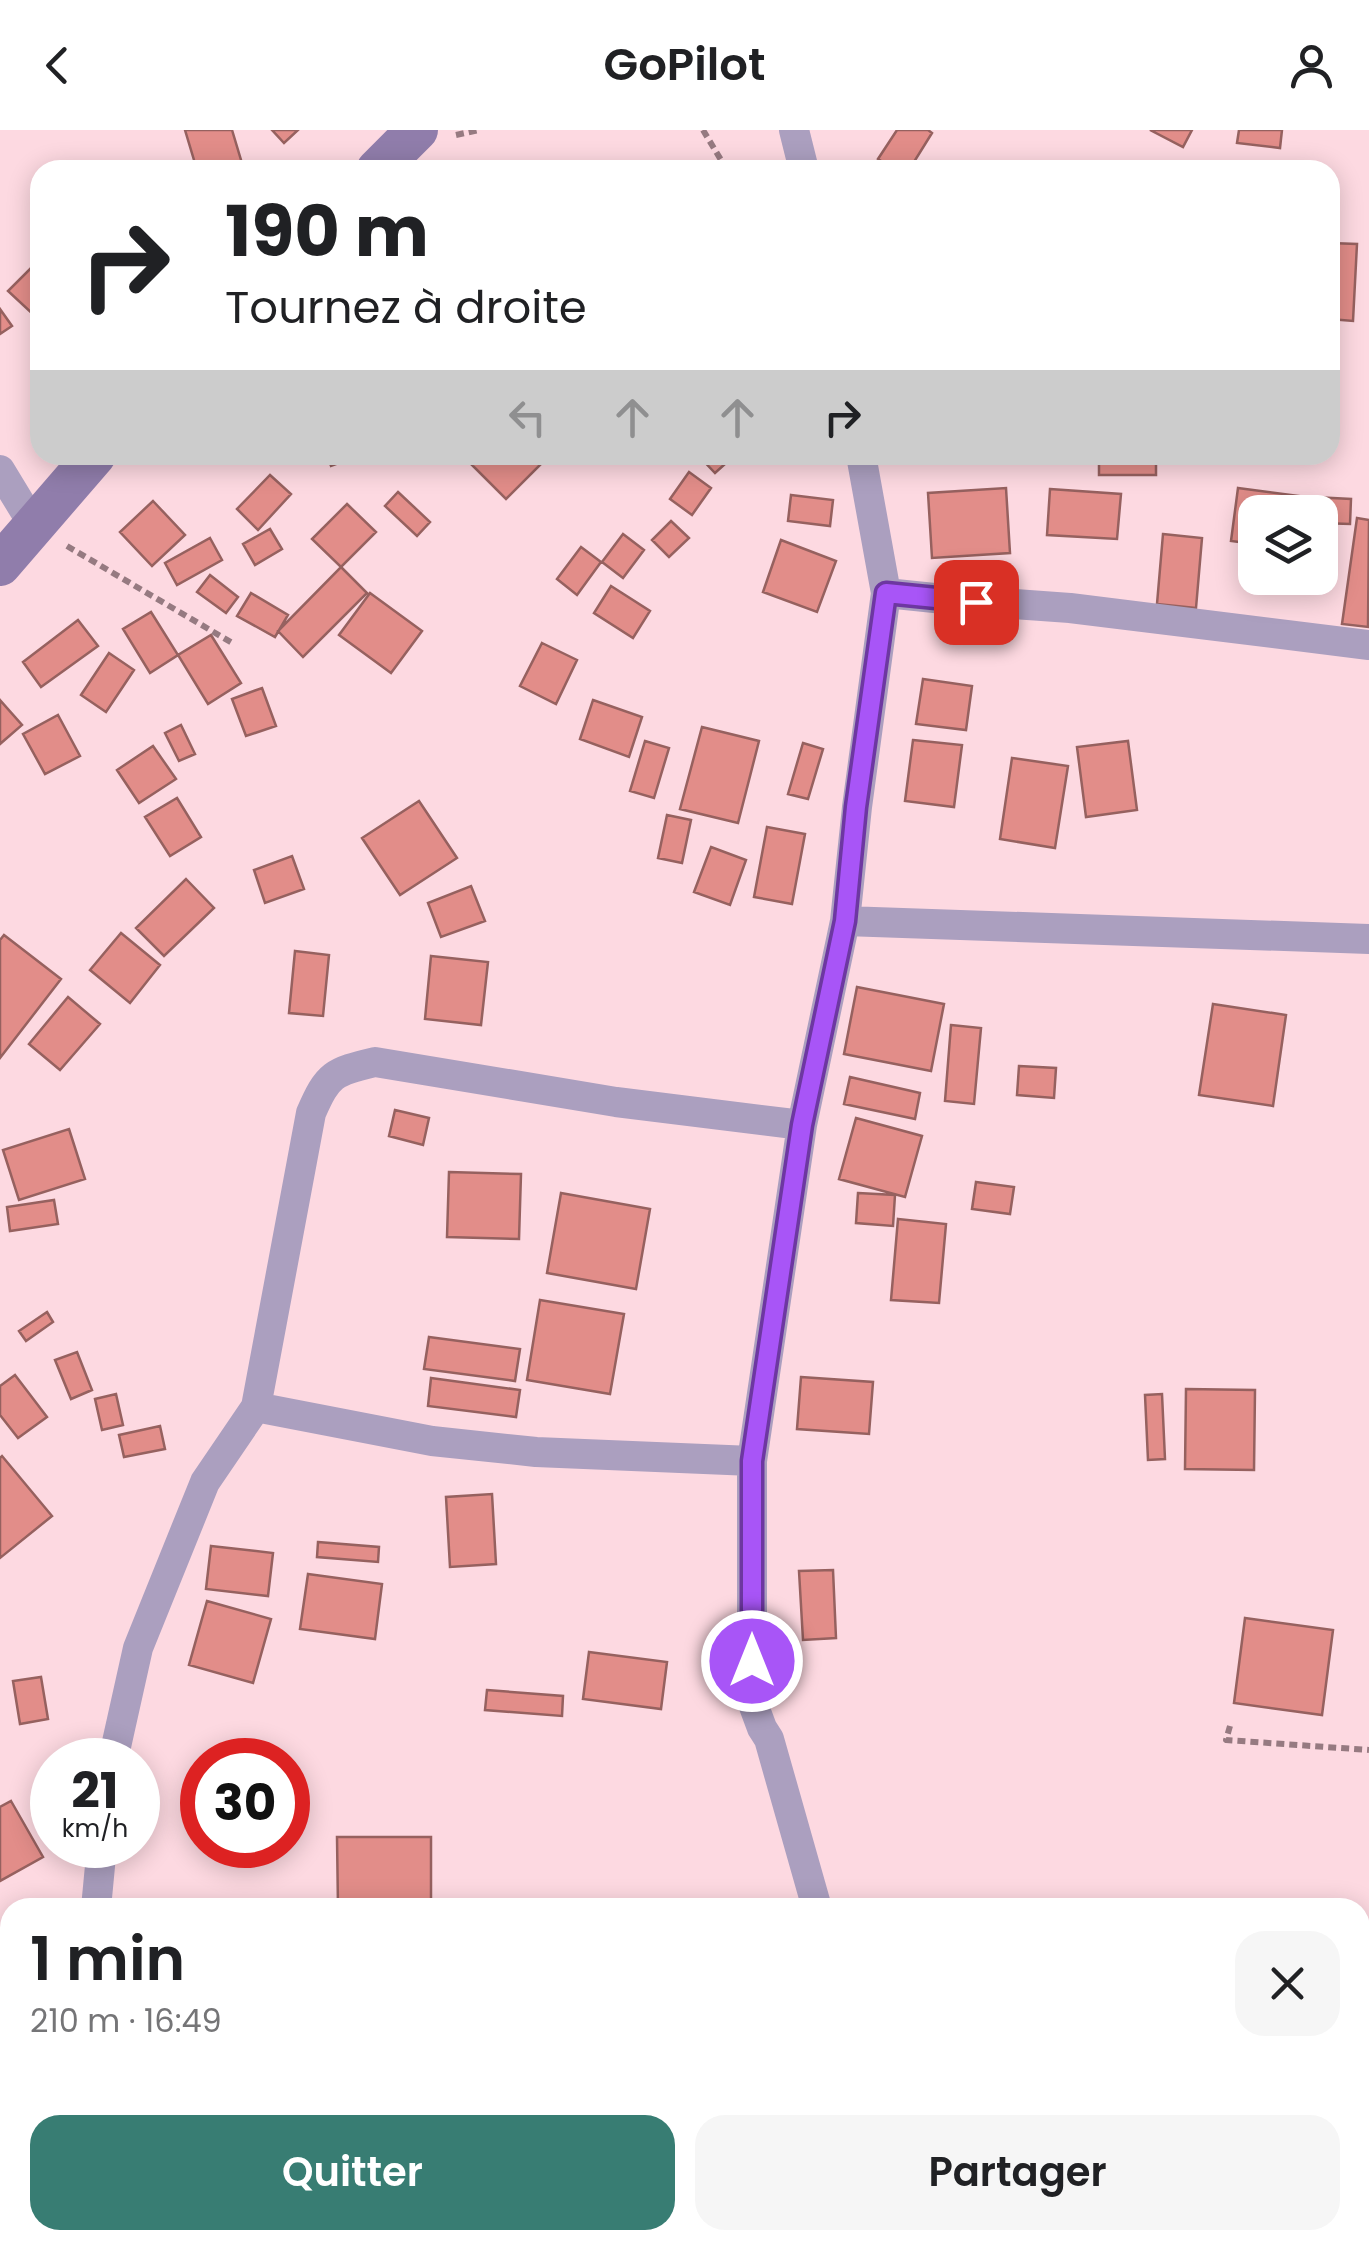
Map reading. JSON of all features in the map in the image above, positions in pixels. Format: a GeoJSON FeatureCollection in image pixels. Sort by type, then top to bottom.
{"type":"FeatureCollection","features":[{"type":"Feature","properties":{"kind":"street"},"geometry":{"type":"LineString","coordinates":[[386,160],[417,130]]}},
{"type":"Feature","properties":{"kind":"street"},"geometry":{"type":"LineString","coordinates":[[794,130],[802,160]]}},
{"type":"Feature","properties":{"kind":"street"},"geometry":{"type":"LineString","coordinates":[[0,565],[86,465]]}},
{"type":"Feature","properties":{"kind":"street"},"geometry":{"type":"LineString","coordinates":[[815,1898],[769,1739],[752,1701],[752,1461],[802,1125],[845,921],[856,807],[886,593],[863,465]]}},
{"type":"Feature","properties":{"kind":"street"},"geometry":{"type":"LineString","coordinates":[[0,470],[34,526]]}},
{"type":"Feature","properties":{"kind":"street"},"geometry":{"type":"LineString","coordinates":[[886,593],[1070,608],[1369,645]]}},
{"type":"Feature","properties":{"kind":"street"},"geometry":{"type":"LineString","coordinates":[[845,921],[1369,939]]}},
{"type":"Feature","properties":{"kind":"street"},"geometry":{"type":"LineString","coordinates":[[118,1738],[138,1648],[205,1482],[256,1407],[312,1114],[324,1084],[342,1070],[375,1062],[616,1102],[802,1125]]}},
{"type":"Feature","properties":{"kind":"street"},"geometry":{"type":"LineString","coordinates":[[256,1407],[432,1441],[536,1452],[752,1461]]}},
{"type":"Feature","properties":{"kind":"street"},"geometry":{"type":"LineString","coordinates":[[97,1898],[100,1868]]}},
{"type":"Feature","properties":{"kind":"path"},"geometry":{"type":"LineString","coordinates":[[702,130],[721,160]]}},
{"type":"Feature","properties":{"kind":"path"},"geometry":{"type":"LineString","coordinates":[[34,526],[234,644]]}},
{"type":"Feature","properties":{"kind":"path"},"geometry":{"type":"LineString","coordinates":[[1230,1726],[1226,1740],[1369,1750]]}},
{"type":"Feature","properties":{"kind":"building"},"geometry":{"type":"Polygon","coordinates":[[[185,130],[232,130],[241,160],[194,160],[185,130]]]}},
{"type":"Feature","properties":{"kind":"building"},"geometry":{"type":"Polygon","coordinates":[[[272,130],[298,130],[284,143],[272,130]]]}},
{"type":"Feature","properties":{"kind":"building"},"geometry":{"type":"Polygon","coordinates":[[[897,130],[932,133],[915,160],[878,159],[897,130]]]}},
{"type":"Feature","properties":{"kind":"building"},"geometry":{"type":"Polygon","coordinates":[[[1150,130],[1192,130],[1183,147],[1150,130]]]}},
{"type":"Feature","properties":{"kind":"building"},"geometry":{"type":"Polygon","coordinates":[[[1239,130],[1282,130],[1280,148],[1237,143],[1239,130]]]}},
{"type":"Feature","properties":{"kind":"building"},"geometry":{"type":"Polygon","coordinates":[[[1340,243],[1357,244],[1353,321],[1340,320],[1340,243]]]}},
{"type":"Feature","properties":{"kind":"building"},"geometry":{"type":"Polygon","coordinates":[[[30,269],[30,311],[8,291],[30,269]]]}},
{"type":"Feature","properties":{"kind":"building"},"geometry":{"type":"Polygon","coordinates":[[[0,309],[12,326],[0,334],[0,309]]]}},
{"type":"Feature","properties":{"kind":"building"},"geometry":{"type":"Polygon","coordinates":[[[472,465],[540,465],[506,499],[472,465]]]}},
{"type":"Feature","properties":{"kind":"building"},"geometry":{"type":"Polygon","coordinates":[[[707,465],[724,465],[715,473],[707,465]]]}},
{"type":"Feature","properties":{"kind":"building"},"geometry":{"type":"Polygon","coordinates":[[[1099,465],[1156,465],[1156,475],[1099,475],[1099,465]]]}},
{"type":"Feature","properties":{"kind":"building"},"geometry":{"type":"Polygon","coordinates":[[[689,472],[711,488],[692,515],[670,499],[689,472]]]}},
{"type":"Feature","properties":{"kind":"building"},"geometry":{"type":"Polygon","coordinates":[[[270,475],[291,494],[258,530],[237,509],[270,475]]]}},
{"type":"Feature","properties":{"kind":"building"},"geometry":{"type":"Polygon","coordinates":[[[1006,488],[1010,553],[932,558],[928,493],[1006,488]]]}},
{"type":"Feature","properties":{"kind":"building"},"geometry":{"type":"Polygon","coordinates":[[[1238,488],[1291,495],[1238,495],[1238,542],[1231,541],[1238,488]]]}},
{"type":"Feature","properties":{"kind":"building"},"geometry":{"type":"Polygon","coordinates":[[[1050,489],[1121,494],[1117,539],[1047,535],[1050,489]]]}},
{"type":"Feature","properties":{"kind":"building"},"geometry":{"type":"Polygon","coordinates":[[[398,492],[430,522],[417,536],[385,506],[398,492]]]}},
{"type":"Feature","properties":{"kind":"building"},"geometry":{"type":"Polygon","coordinates":[[[791,495],[833,500],[830,526],[788,521],[791,495]]]}},
{"type":"Feature","properties":{"kind":"building"},"geometry":{"type":"Polygon","coordinates":[[[1338,498],[1351,499],[1350,524],[1338,524],[1338,498]]]}},
{"type":"Feature","properties":{"kind":"building"},"geometry":{"type":"Polygon","coordinates":[[[153,501],[185,535],[152,566],[120,532],[153,501]]]}},
{"type":"Feature","properties":{"kind":"building"},"geometry":{"type":"Polygon","coordinates":[[[347,504],[376,532],[341,567],[312,539],[347,504]]]}},
{"type":"Feature","properties":{"kind":"building"},"geometry":{"type":"Polygon","coordinates":[[[1357,518],[1369,520],[1368,627],[1342,624],[1357,518]]]}},
{"type":"Feature","properties":{"kind":"building"},"geometry":{"type":"Polygon","coordinates":[[[671,521],[689,538],[669,557],[652,540],[671,521]]]}},
{"type":"Feature","properties":{"kind":"building"},"geometry":{"type":"Polygon","coordinates":[[[270,529],[282,549],[255,565],[243,544],[270,529]]]}},
{"type":"Feature","properties":{"kind":"building"},"geometry":{"type":"Polygon","coordinates":[[[623,534],[644,550],[623,578],[602,562],[623,534]]]}},
{"type":"Feature","properties":{"kind":"building"},"geometry":{"type":"Polygon","coordinates":[[[1163,534],[1202,538],[1196,608],[1157,604],[1163,534]]]}},
{"type":"Feature","properties":{"kind":"building"},"geometry":{"type":"Polygon","coordinates":[[[210,538],[222,560],[177,585],[165,563],[210,538]]]}},
{"type":"Feature","properties":{"kind":"building"},"geometry":{"type":"Polygon","coordinates":[[[781,540],[836,561],[817,612],[763,592],[781,540]]]}},
{"type":"Feature","properties":{"kind":"building"},"geometry":{"type":"Polygon","coordinates":[[[581,547],[601,562],[577,595],[557,579],[581,547]]]}},
{"type":"Feature","properties":{"kind":"building"},"geometry":{"type":"Polygon","coordinates":[[[341,567],[367,593],[303,657],[278,631],[341,567]]]}},
{"type":"Feature","properties":{"kind":"building"},"geometry":{"type":"Polygon","coordinates":[[[210,575],[238,597],[226,613],[197,592],[210,575]]]}},
{"type":"Feature","properties":{"kind":"building"},"geometry":{"type":"Polygon","coordinates":[[[611,586],[650,611],[633,638],[594,613],[611,586]]]}},
{"type":"Feature","properties":{"kind":"building"},"geometry":{"type":"Polygon","coordinates":[[[251,593],[288,615],[275,637],[237,616],[251,593]]]}},
{"type":"Feature","properties":{"kind":"building"},"geometry":{"type":"Polygon","coordinates":[[[370,593],[422,631],[391,673],[339,635],[370,593]]]}},
{"type":"Feature","properties":{"kind":"building"},"geometry":{"type":"Polygon","coordinates":[[[151,612],[178,655],[150,673],[123,629],[151,612]]]}},
{"type":"Feature","properties":{"kind":"building"},"geometry":{"type":"Polygon","coordinates":[[[78,620],[98,646],[41,687],[23,662],[78,620]]]}},
{"type":"Feature","properties":{"kind":"building"},"geometry":{"type":"Polygon","coordinates":[[[211,635],[241,683],[208,704],[178,655],[211,635]]]}},
{"type":"Feature","properties":{"kind":"building"},"geometry":{"type":"Polygon","coordinates":[[[542,643],[577,660],[556,704],[520,686],[542,643]]]}},
{"type":"Feature","properties":{"kind":"building"},"geometry":{"type":"Polygon","coordinates":[[[109,653],[134,670],[106,712],[81,695],[109,653]]]}},
{"type":"Feature","properties":{"kind":"building"},"geometry":{"type":"Polygon","coordinates":[[[923,679],[972,686],[966,730],[916,724],[923,679]]]}},
{"type":"Feature","properties":{"kind":"building"},"geometry":{"type":"Polygon","coordinates":[[[262,688],[276,726],[246,736],[232,699],[262,688]]]}},
{"type":"Feature","properties":{"kind":"building"},"geometry":{"type":"Polygon","coordinates":[[[0,700],[22,725],[0,744],[0,700]]]}},
{"type":"Feature","properties":{"kind":"building"},"geometry":{"type":"Polygon","coordinates":[[[593,700],[642,717],[629,757],[580,739],[593,700]]]}},
{"type":"Feature","properties":{"kind":"building"},"geometry":{"type":"Polygon","coordinates":[[[58,715],[80,756],[45,774],[23,734],[58,715]]]}},
{"type":"Feature","properties":{"kind":"building"},"geometry":{"type":"Polygon","coordinates":[[[181,725],[195,754],[179,761],[165,733],[181,725]]]}},
{"type":"Feature","properties":{"kind":"building"},"geometry":{"type":"Polygon","coordinates":[[[702,727],[759,741],[738,823],[680,809],[702,727]]]}},
{"type":"Feature","properties":{"kind":"building"},"geometry":{"type":"Polygon","coordinates":[[[913,740],[962,745],[954,807],[905,801],[913,740]]]}},
{"type":"Feature","properties":{"kind":"building"},"geometry":{"type":"Polygon","coordinates":[[[645,741],[669,748],[654,798],[630,791],[645,741]]]}},
{"type":"Feature","properties":{"kind":"building"},"geometry":{"type":"Polygon","coordinates":[[[1128,741],[1137,810],[1086,817],[1077,747],[1128,741]]]}},
{"type":"Feature","properties":{"kind":"building"},"geometry":{"type":"Polygon","coordinates":[[[803,743],[823,749],[808,799],[788,794],[803,743]]]}},
{"type":"Feature","properties":{"kind":"building"},"geometry":{"type":"Polygon","coordinates":[[[153,746],[176,779],[139,803],[117,770],[153,746]]]}},
{"type":"Feature","properties":{"kind":"building"},"geometry":{"type":"Polygon","coordinates":[[[1012,758],[1068,766],[1055,848],[1000,839],[1012,758]]]}},
{"type":"Feature","properties":{"kind":"building"},"geometry":{"type":"Polygon","coordinates":[[[177,798],[201,837],[170,856],[145,817],[177,798]]]}},
{"type":"Feature","properties":{"kind":"building"},"geometry":{"type":"Polygon","coordinates":[[[419,801],[457,858],[400,895],[362,838],[419,801]]]}},
{"type":"Feature","properties":{"kind":"building"},"geometry":{"type":"Polygon","coordinates":[[[667,815],[691,820],[682,863],[658,858],[667,815]]]}},
{"type":"Feature","properties":{"kind":"building"},"geometry":{"type":"Polygon","coordinates":[[[767,827],[805,834],[792,904],[754,897],[767,827]]]}},
{"type":"Feature","properties":{"kind":"building"},"geometry":{"type":"Polygon","coordinates":[[[711,847],[746,860],[730,905],[694,892],[711,847]]]}},
{"type":"Feature","properties":{"kind":"building"},"geometry":{"type":"Polygon","coordinates":[[[292,856],[304,889],[265,903],[254,870],[292,856]]]}},
{"type":"Feature","properties":{"kind":"building"},"geometry":{"type":"Polygon","coordinates":[[[186,879],[214,908],[164,956],[136,928],[186,879]]]}},
{"type":"Feature","properties":{"kind":"building"},"geometry":{"type":"Polygon","coordinates":[[[471,886],[485,921],[441,937],[428,903],[471,886]]]}},
{"type":"Feature","properties":{"kind":"building"},"geometry":{"type":"Polygon","coordinates":[[[121,933],[160,965],[130,1003],[90,970],[121,933]]]}},
{"type":"Feature","properties":{"kind":"building"},"geometry":{"type":"Polygon","coordinates":[[[4,935],[61,979],[0,1058],[0,940],[4,935]]]}},
{"type":"Feature","properties":{"kind":"building"},"geometry":{"type":"Polygon","coordinates":[[[295,951],[329,955],[323,1016],[289,1013],[295,951]]]}},
{"type":"Feature","properties":{"kind":"building"},"geometry":{"type":"Polygon","coordinates":[[[431,956],[488,962],[481,1025],[425,1019],[431,956]]]}},
{"type":"Feature","properties":{"kind":"building"},"geometry":{"type":"Polygon","coordinates":[[[857,987],[944,1004],[931,1071],[844,1054],[857,987]]]}},
{"type":"Feature","properties":{"kind":"building"},"geometry":{"type":"Polygon","coordinates":[[[68,997],[100,1024],[60,1070],[29,1044],[68,997]]]}},
{"type":"Feature","properties":{"kind":"building"},"geometry":{"type":"Polygon","coordinates":[[[1213,1004],[1286,1015],[1273,1106],[1199,1095],[1213,1004]]]}},
{"type":"Feature","properties":{"kind":"building"},"geometry":{"type":"Polygon","coordinates":[[[951,1025],[981,1028],[974,1104],[945,1101],[951,1025]]]}},
{"type":"Feature","properties":{"kind":"building"},"geometry":{"type":"Polygon","coordinates":[[[1019,1066],[1056,1068],[1054,1098],[1017,1095],[1019,1066]]]}},
{"type":"Feature","properties":{"kind":"building"},"geometry":{"type":"Polygon","coordinates":[[[850,1077],[920,1093],[915,1119],[844,1104],[850,1077]]]}},
{"type":"Feature","properties":{"kind":"building"},"geometry":{"type":"Polygon","coordinates":[[[395,1110],[429,1118],[423,1145],[389,1136],[395,1110]]]}},
{"type":"Feature","properties":{"kind":"building"},"geometry":{"type":"Polygon","coordinates":[[[856,1118],[922,1136],[905,1197],[839,1179],[856,1118]]]}},
{"type":"Feature","properties":{"kind":"building"},"geometry":{"type":"Polygon","coordinates":[[[69,1129],[85,1179],[19,1200],[3,1150],[69,1129]]]}},
{"type":"Feature","properties":{"kind":"building"},"geometry":{"type":"Polygon","coordinates":[[[449,1172],[521,1174],[519,1239],[447,1237],[449,1172]]]}},
{"type":"Feature","properties":{"kind":"building"},"geometry":{"type":"Polygon","coordinates":[[[976,1182],[1014,1187],[1010,1214],[972,1209],[976,1182]]]}},
{"type":"Feature","properties":{"kind":"building"},"geometry":{"type":"Polygon","coordinates":[[[561,1193],[650,1209],[636,1289],[547,1273],[561,1193]]]}},
{"type":"Feature","properties":{"kind":"building"},"geometry":{"type":"Polygon","coordinates":[[[858,1193],[895,1195],[893,1226],[856,1223],[858,1193]]]}},
{"type":"Feature","properties":{"kind":"building"},"geometry":{"type":"Polygon","coordinates":[[[54,1200],[58,1224],[10,1231],[7,1207],[54,1200]]]}},
{"type":"Feature","properties":{"kind":"building"},"geometry":{"type":"Polygon","coordinates":[[[898,1219],[946,1224],[939,1303],[891,1300],[898,1219]]]}},
{"type":"Feature","properties":{"kind":"building"},"geometry":{"type":"Polygon","coordinates":[[[540,1300],[624,1314],[610,1394],[527,1380],[540,1300]]]}},
{"type":"Feature","properties":{"kind":"building"},"geometry":{"type":"Polygon","coordinates":[[[47,1312],[53,1322],[26,1341],[19,1331],[47,1312]]]}},
{"type":"Feature","properties":{"kind":"building"},"geometry":{"type":"Polygon","coordinates":[[[429,1337],[520,1349],[515,1381],[424,1369],[429,1337]]]}},
{"type":"Feature","properties":{"kind":"building"},"geometry":{"type":"Polygon","coordinates":[[[77,1352],[92,1390],[71,1399],[55,1360],[77,1352]]]}},
{"type":"Feature","properties":{"kind":"building"},"geometry":{"type":"Polygon","coordinates":[[[15,1375],[47,1417],[18,1438],[0,1415],[0,1386],[15,1375]]]}},
{"type":"Feature","properties":{"kind":"building"},"geometry":{"type":"Polygon","coordinates":[[[801,1377],[873,1382],[869,1434],[797,1429],[801,1377]]]}},
{"type":"Feature","properties":{"kind":"building"},"geometry":{"type":"Polygon","coordinates":[[[431,1378],[520,1390],[516,1417],[428,1406],[431,1378]]]}},
{"type":"Feature","properties":{"kind":"building"},"geometry":{"type":"Polygon","coordinates":[[[1186,1389],[1255,1390],[1254,1470],[1185,1469],[1186,1389]]]}},
{"type":"Feature","properties":{"kind":"building"},"geometry":{"type":"Polygon","coordinates":[[[116,1394],[123,1425],[102,1430],[95,1399],[116,1394]]]}},
{"type":"Feature","properties":{"kind":"building"},"geometry":{"type":"Polygon","coordinates":[[[1162,1394],[1165,1459],[1148,1460],[1145,1395],[1162,1394]]]}},
{"type":"Feature","properties":{"kind":"building"},"geometry":{"type":"Polygon","coordinates":[[[160,1426],[165,1449],[124,1457],[119,1435],[160,1426]]]}},
{"type":"Feature","properties":{"kind":"building"},"geometry":{"type":"Polygon","coordinates":[[[0,1458],[52,1516],[0,1558],[0,1458]]]}},
{"type":"Feature","properties":{"kind":"building"},"geometry":{"type":"Polygon","coordinates":[[[492,1494],[496,1564],[450,1567],[446,1497],[492,1494]]]}},
{"type":"Feature","properties":{"kind":"building"},"geometry":{"type":"Polygon","coordinates":[[[318,1542],[379,1547],[378,1562],[317,1557],[318,1542]]]}},
{"type":"Feature","properties":{"kind":"building"},"geometry":{"type":"Polygon","coordinates":[[[211,1546],[273,1553],[268,1596],[206,1589],[211,1546]]]}},
{"type":"Feature","properties":{"kind":"building"},"geometry":{"type":"Polygon","coordinates":[[[833,1570],[836,1638],[803,1640],[799,1571],[833,1570]]]}},
{"type":"Feature","properties":{"kind":"building"},"geometry":{"type":"Polygon","coordinates":[[[308,1574],[382,1584],[375,1639],[300,1629],[308,1574]]]}},
{"type":"Feature","properties":{"kind":"building"},"geometry":{"type":"Polygon","coordinates":[[[207,1601],[271,1619],[253,1683],[189,1665],[207,1601]]]}},
{"type":"Feature","properties":{"kind":"building"},"geometry":{"type":"Polygon","coordinates":[[[1245,1618],[1333,1630],[1322,1715],[1234,1703],[1245,1618]]]}},
{"type":"Feature","properties":{"kind":"building"},"geometry":{"type":"Polygon","coordinates":[[[589,1652],[667,1662],[661,1709],[583,1699],[589,1652]]]}},
{"type":"Feature","properties":{"kind":"building"},"geometry":{"type":"Polygon","coordinates":[[[41,1677],[48,1719],[20,1724],[13,1681],[41,1677]]]}},
{"type":"Feature","properties":{"kind":"building"},"geometry":{"type":"Polygon","coordinates":[[[487,1690],[563,1696],[562,1716],[485,1710],[487,1690]]]}},
{"type":"Feature","properties":{"kind":"building"},"geometry":{"type":"Polygon","coordinates":[[[11,1801],[30,1834],[30,1864],[0,1881],[0,1807],[11,1801]]]}},
{"type":"Feature","properties":{"kind":"building"},"geometry":{"type":"Polygon","coordinates":[[[337,1837],[431,1837],[431,1898],[338,1898],[337,1837]]]}},
{"type":"Feature","properties":{"kind":"route"},"geometry":{"type":"LineString","coordinates":[[752,1661],[752,1461],[802,1125],[845,921],[856,807],[886,593],[976,602]]}}]}
